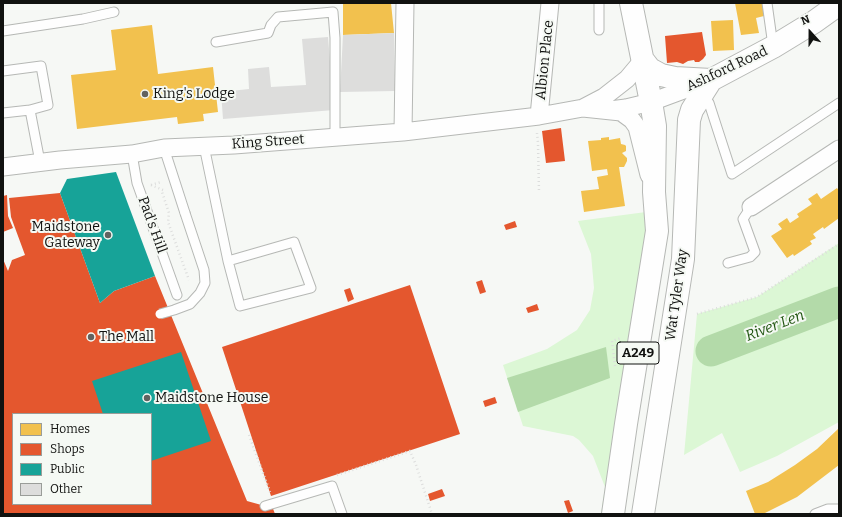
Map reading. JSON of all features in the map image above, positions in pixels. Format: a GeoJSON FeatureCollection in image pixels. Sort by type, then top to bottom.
{"type":"FeatureCollection","features":[{"type":"Feature","properties":{"kind":"highway","name":"Ashford Road"},"geometry":{"type":"LineString","coordinates":[[707,87],[814,22],[839,4]]}},
{"type":"Feature","properties":{"kind":"highway","name":"A249"},"geometry":{"type":"LineString","coordinates":[[635,7],[642,60],[652,102]]}},
{"type":"Feature","properties":{"kind":"highway"},"geometry":{"type":"LineString","coordinates":[[642,60],[650,69],[661,75],[707,87]]}},
{"type":"Feature","properties":{"kind":"highway","name":"Wat Tyler Way"},"geometry":{"type":"LineString","coordinates":[[643,514],[684,259],[689,120],[692,110],[707,87]]}},
{"type":"Feature","properties":{"kind":"highway","name":"Wat Tyler Way"},"geometry":{"type":"LineString","coordinates":[[613,514],[657,231],[654,192],[655,126],[652,102]]}},
{"type":"Feature","properties":{"kind":"street"},"geometry":{"type":"LineString","coordinates":[[403,132],[405,3]]}},
{"type":"Feature","properties":{"kind":"street","name":"Albion Place"},"geometry":{"type":"LineString","coordinates":[[537,116],[550,3]]}},
{"type":"Feature","properties":{"kind":"street","name":"Ashford Road"},"geometry":{"type":"LineString","coordinates":[[583,108],[604,97],[627,79],[642,60]]}},
{"type":"Feature","properties":{"kind":"street","name":"Ashford Road"},"geometry":{"type":"LineString","coordinates":[[606,110],[626,108],[707,87]]}},
{"type":"Feature","properties":{"kind":"street","name":"Ashford Road"},"geometry":{"type":"LineString","coordinates":[[537,116],[583,108],[621,112],[632,120],[637,127],[654,192]]}},
{"type":"Feature","properties":{"kind":"street","name":"King Street"},"geometry":{"type":"LineString","coordinates":[[3,167],[40,162],[132,154],[164,148],[403,132],[537,116]]}},
{"type":"Feature","properties":{"kind":"street"},"geometry":{"type":"LineString","coordinates":[[751,207],[839,149]]}},
{"type":"Feature","properties":{"kind":"lane"},"geometry":{"type":"LineString","coordinates":[[599,3],[599,30]]}},
{"type":"Feature","properties":{"kind":"lane"},"geometry":{"type":"LineString","coordinates":[[767,3],[773,47]]}},
{"type":"Feature","properties":{"kind":"lane"},"geometry":{"type":"LineString","coordinates":[[3,31],[83,19],[114,12]]}},
{"type":"Feature","properties":{"kind":"lane"},"geometry":{"type":"LineString","coordinates":[[216,42],[268,33],[271,25],[278,17],[333,12],[335,38],[336,137]]}},
{"type":"Feature","properties":{"kind":"lane"},"geometry":{"type":"LineString","coordinates":[[3,71],[41,66],[48,105],[30,110],[3,113]]}},
{"type":"Feature","properties":{"kind":"lane"},"geometry":{"type":"LineString","coordinates":[[707,87],[709,103],[732,174],[839,103]]}},
{"type":"Feature","properties":{"kind":"lane"},"geometry":{"type":"LineString","coordinates":[[30,110],[40,162]]}},
{"type":"Feature","properties":{"kind":"lane"},"geometry":{"type":"LineString","coordinates":[[204,146],[228,261],[240,306],[311,288],[294,242],[228,261]]}},
{"type":"Feature","properties":{"kind":"lane"},"geometry":{"type":"LineString","coordinates":[[160,314],[190,304],[200,293],[205,283],[204,270],[164,148]]}},
{"type":"Feature","properties":{"kind":"lane","name":"Pad's Hill"},"geometry":{"type":"LineString","coordinates":[[132,154],[137,183],[177,295]]}},
{"type":"Feature","properties":{"kind":"lane"},"geometry":{"type":"LineString","coordinates":[[728,263],[750,257],[755,252],[743,219],[751,207]]}},
{"type":"Feature","properties":{"kind":"lane"},"geometry":{"type":"LineString","coordinates":[[266,506],[332,486],[342,514]]}},
{"type":"Feature","properties":{"kind":"lane"},"geometry":{"type":"LineString","coordinates":[[815,514],[828,509],[839,509]]}},
{"type":"Feature","properties":{"kind":"path"},"geometry":{"type":"LineString","coordinates":[[537,116],[539,192]]}},
{"type":"Feature","properties":{"kind":"path"},"geometry":{"type":"LineString","coordinates":[[150,185],[163,190],[162,192],[170,213],[168,222],[189,280]]}},
{"type":"Feature","properties":{"kind":"path"},"geometry":{"type":"LineString","coordinates":[[697,314],[756,297],[839,244]]}},
{"type":"Feature","properties":{"kind":"path"},"geometry":{"type":"LineString","coordinates":[[249,435],[271,496]]}},
{"type":"Feature","properties":{"kind":"path"},"geometry":{"type":"LineString","coordinates":[[335,476],[410,451],[432,514]]}},
{"type":"Feature","properties":{"kind":"shaded area"},"geometry":{"type":"Polygon","coordinates":[[[646,212],[645,247],[608,514],[601,514],[605,487],[593,456],[579,440],[573,436],[523,426],[503,365],[547,349],[577,330],[590,310],[594,288],[591,254],[578,221],[646,212]]]}},
{"type":"Feature","properties":{"kind":"shaded area"},"geometry":{"type":"Polygon","coordinates":[[[839,243],[839,422],[777,456],[740,472],[722,433],[684,455],[697,314],[757,297],[839,243]]]}},
{"type":"Feature","properties":{"kind":"shaded area"},"geometry":{"type":"Polygon","coordinates":[[[606,347],[610,378],[518,412],[507,378],[606,347]]]}},
{"type":"Feature","properties":{"kind":"building: Homes"},"geometry":{"type":"Polygon","coordinates":[[[343,3],[391,3],[394,33],[343,35],[343,3]]]}},
{"type":"Feature","properties":{"kind":"building: Homes"},"geometry":{"type":"Polygon","coordinates":[[[735,3],[762,3],[764,16],[756,18],[759,33],[741,35],[735,3]]]}},
{"type":"Feature","properties":{"kind":"building: Homes"},"geometry":{"type":"Polygon","coordinates":[[[733,20],[734,50],[713,51],[711,21],[733,20]]]}},
{"type":"Feature","properties":{"kind":"building: Homes","name":"King's Lodge"},"geometry":{"type":"Polygon","coordinates":[[[152,25],[158,74],[213,67],[218,112],[203,114],[204,121],[178,124],[177,117],[77,129],[71,75],[116,70],[111,30],[152,25]]]}},
{"type":"Feature","properties":{"kind":"building: Homes"},"geometry":{"type":"Polygon","coordinates":[[[609,137],[609,140],[620,138],[621,144],[626,146],[626,151],[622,153],[627,158],[627,161],[624,167],[619,167],[625,206],[584,212],[581,191],[599,189],[597,177],[608,175],[607,169],[592,171],[588,141],[601,140],[601,138],[609,137]]]}},
{"type":"Feature","properties":{"kind":"building: Homes"},"geometry":{"type":"Polygon","coordinates":[[[837,188],[839,191],[839,218],[824,229],[823,227],[813,234],[816,238],[810,241],[812,244],[794,256],[793,254],[787,258],[771,236],[782,229],[778,224],[787,218],[790,223],[799,217],[797,214],[812,204],[808,199],[817,193],[821,199],[837,188]]]}},
{"type":"Feature","properties":{"kind":"building: Homes"},"geometry":{"type":"Polygon","coordinates":[[[838,429],[839,465],[797,497],[763,514],[755,514],[746,491],[768,482],[795,465],[817,449],[838,429]]]}},
{"type":"Feature","properties":{"kind":"building: Shops"},"geometry":{"type":"Polygon","coordinates":[[[702,32],[706,55],[703,59],[699,62],[695,62],[694,60],[683,64],[677,62],[667,63],[665,36],[702,32]]]}},
{"type":"Feature","properties":{"kind":"building: Shops"},"geometry":{"type":"Polygon","coordinates":[[[561,128],[565,161],[546,163],[542,131],[561,128]]]}},
{"type":"Feature","properties":{"kind":"building: Shops","name":"The Mall"},"geometry":{"type":"Polygon","coordinates":[[[60,193],[100,303],[114,291],[155,276],[247,501],[265,506],[272,506],[275,514],[3,514],[3,259],[8,271],[12,260],[25,255],[11,217],[9,198],[60,193]]]}},
{"type":"Feature","properties":{"kind":"building: Shops"},"geometry":{"type":"Polygon","coordinates":[[[7,195],[8,216],[13,228],[3,232],[3,196],[7,195]]]}},
{"type":"Feature","properties":{"kind":"building: Shops"},"geometry":{"type":"Polygon","coordinates":[[[515,221],[517,227],[506,230],[504,225],[515,221]]]}},
{"type":"Feature","properties":{"kind":"building: Shops"},"geometry":{"type":"Polygon","coordinates":[[[482,280],[486,292],[480,294],[476,282],[482,280]]]}},
{"type":"Feature","properties":{"kind":"building: Shops"},"geometry":{"type":"Polygon","coordinates":[[[410,285],[460,434],[271,496],[222,347],[410,285]]]}},
{"type":"Feature","properties":{"kind":"building: Shops"},"geometry":{"type":"Polygon","coordinates":[[[350,288],[354,299],[348,302],[344,290],[350,288]]]}},
{"type":"Feature","properties":{"kind":"building: Shops"},"geometry":{"type":"Polygon","coordinates":[[[537,304],[539,310],[528,313],[526,308],[537,304]]]}},
{"type":"Feature","properties":{"kind":"building: Shops"},"geometry":{"type":"Polygon","coordinates":[[[495,397],[497,403],[485,407],[483,401],[495,397]]]}},
{"type":"Feature","properties":{"kind":"building: Shops"},"geometry":{"type":"Polygon","coordinates":[[[442,489],[445,496],[430,501],[428,494],[442,489]]]}},
{"type":"Feature","properties":{"kind":"building: Shops"},"geometry":{"type":"Polygon","coordinates":[[[569,500],[573,511],[568,513],[564,501],[569,500]]]}},
{"type":"Feature","properties":{"kind":"building: Public","name":"Maidstone Gateway"},"geometry":{"type":"Polygon","coordinates":[[[116,172],[155,276],[114,291],[100,303],[60,193],[67,179],[116,172]]]}},
{"type":"Feature","properties":{"kind":"building: Public","name":"Maidstone House"},"geometry":{"type":"Polygon","coordinates":[[[181,352],[211,441],[152,461],[152,413],[103,413],[92,381],[181,352]]]}},
{"type":"Feature","properties":{"kind":"building: Other"},"geometry":{"type":"Polygon","coordinates":[[[394,33],[395,91],[340,92],[343,35],[394,33]]]}},
{"type":"Feature","properties":{"kind":"building: Other"},"geometry":{"type":"Polygon","coordinates":[[[328,37],[334,110],[223,119],[221,92],[249,89],[248,69],[269,67],[271,87],[306,85],[302,39],[328,37]]]}},
{"type":"Feature","properties":{"kind":"waterway","name":"River Len"},"geometry":{"type":"LineString","coordinates":[[711,351],[839,302]]}},
{"type":"Feature","properties":{"kind":"place","name":"King's Lodge"},"geometry":{"type":"Point","coordinates":[145,94]}},
{"type":"Feature","properties":{"kind":"place","name":"Maidstone Gateway"},"geometry":{"type":"Point","coordinates":[108,235]}},
{"type":"Feature","properties":{"kind":"place","name":"The Mall"},"geometry":{"type":"Point","coordinates":[91,337]}},
{"type":"Feature","properties":{"kind":"place","name":"Maidstone House"},"geometry":{"type":"Point","coordinates":[147,398]}}]}
